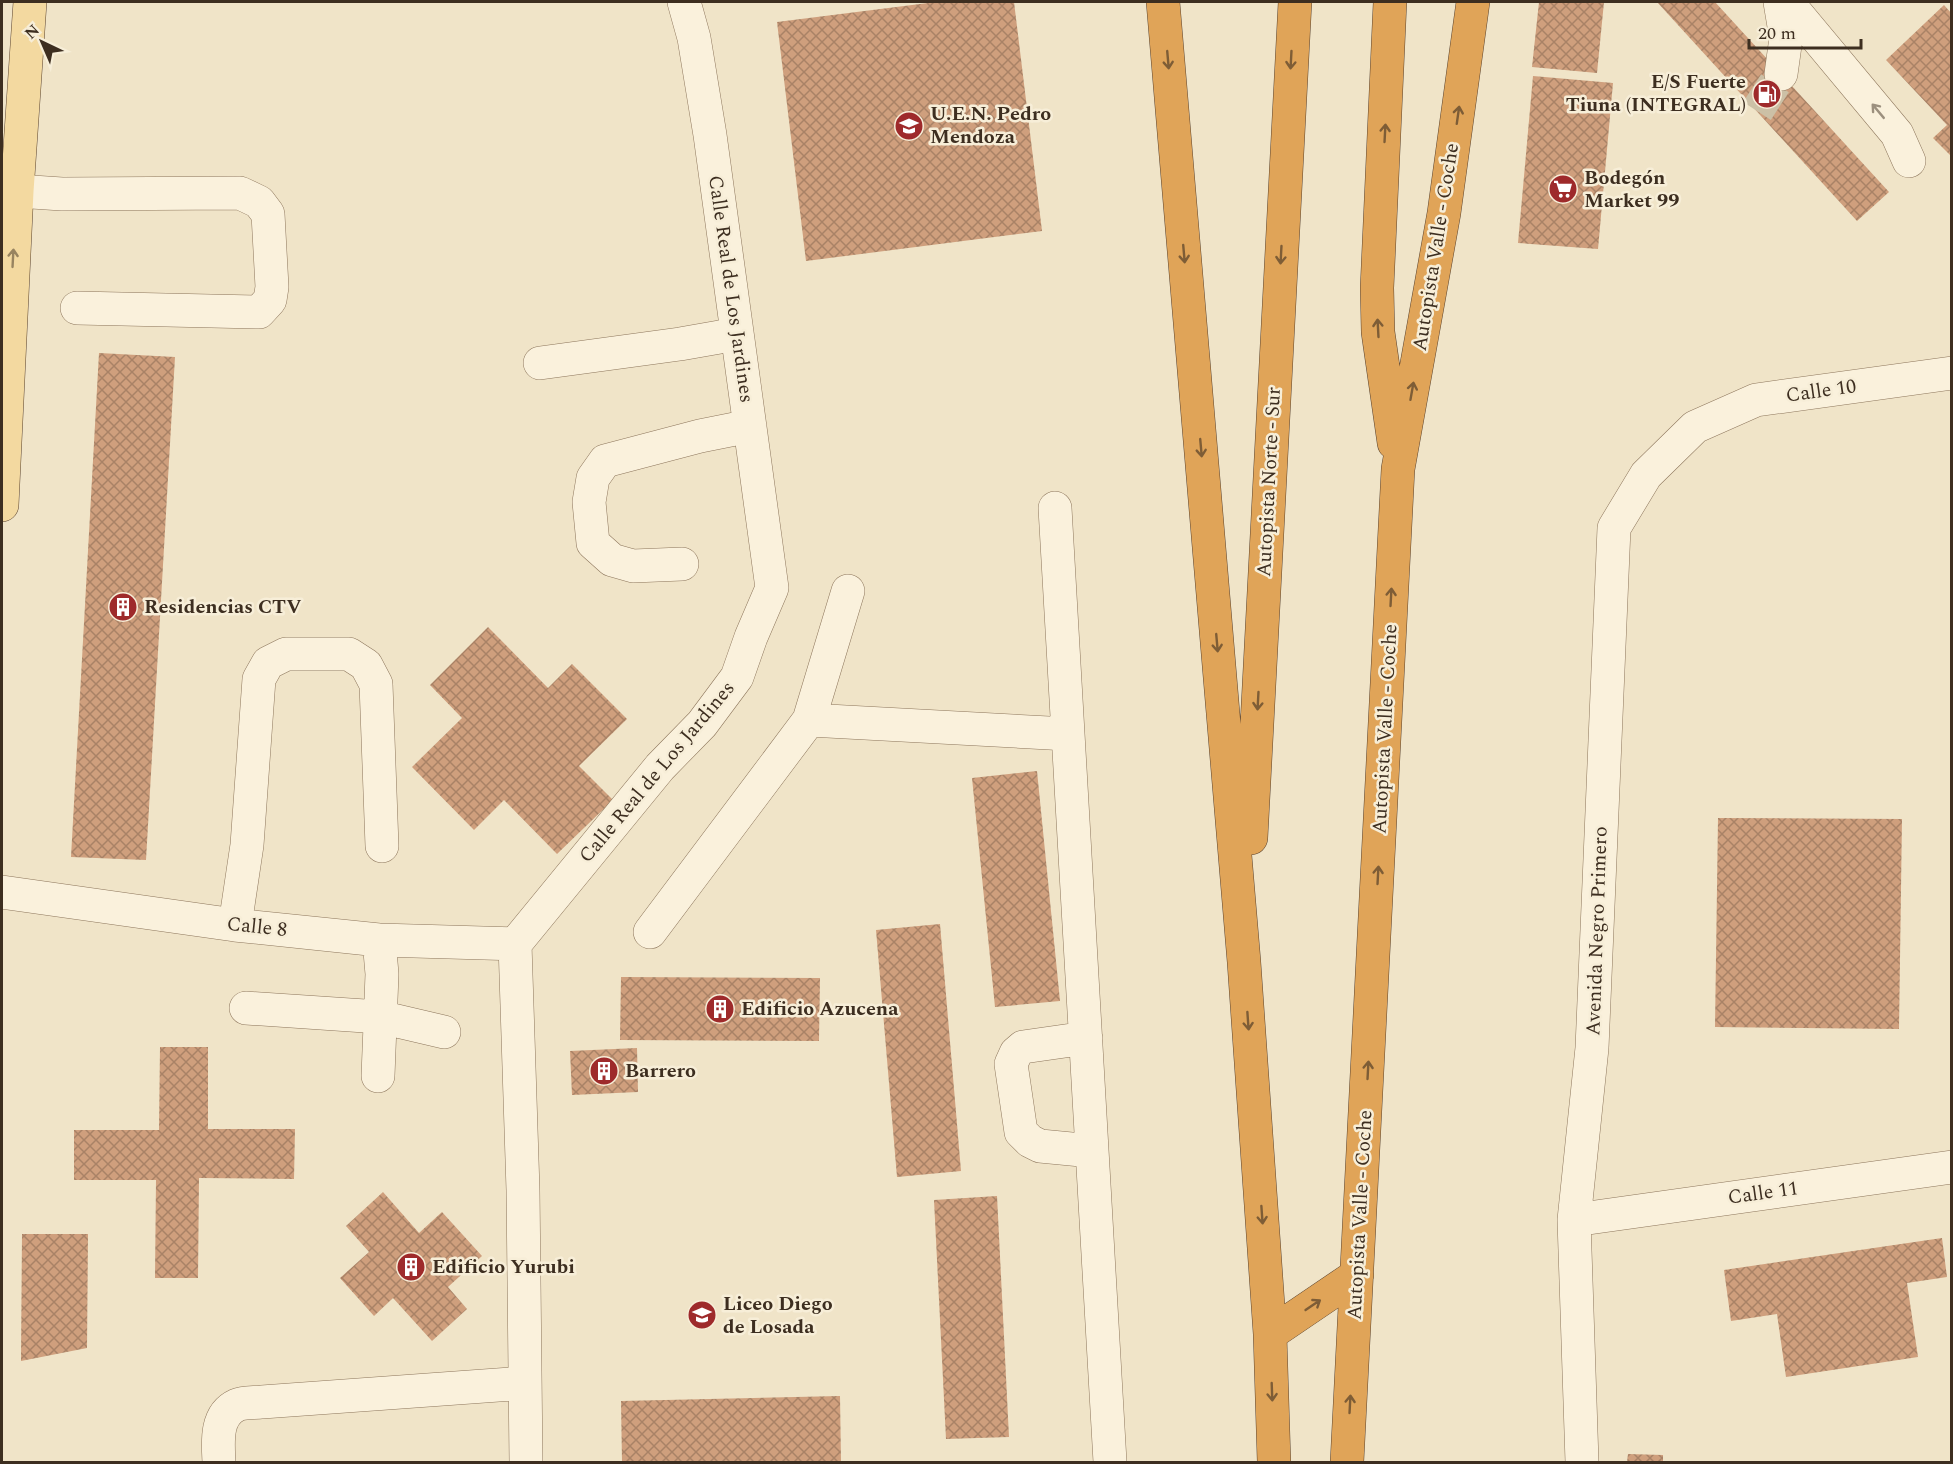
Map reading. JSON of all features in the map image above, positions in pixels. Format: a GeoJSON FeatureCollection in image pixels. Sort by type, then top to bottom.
{"type":"FeatureCollection","features":[{"type":"Feature","properties":{"kind":"highway"},"geometry":{"type":"LineString","coordinates":[[1163,2],[1244,962],[1270,1334],[1274,1462]]}},
{"type":"Feature","properties":{"kind":"highway","name":"Autopista Norte - Sur"},"geometry":{"type":"LineString","coordinates":[[1244,962],[1294,2]]}},
{"type":"Feature","properties":{"kind":"highway"},"geometry":{"type":"LineString","coordinates":[[1390,2],[1377,299],[1378,332],[1398,469]]}},
{"type":"Feature","properties":{"kind":"highway","name":"Autopista Valle - Coche"},"geometry":{"type":"LineString","coordinates":[[1347,1462],[1398,469],[1444,213],[1473,2]]}},
{"type":"Feature","properties":{"kind":"highway"},"geometry":{"type":"LineString","coordinates":[[1270,1334],[1357,1275]]}},
{"type":"Feature","properties":{"kind":"main road"},"geometry":{"type":"LineString","coordinates":[[2,505],[16,191],[30,2]]}},
{"type":"Feature","properties":{"kind":"street","name":"Calle Real de Los Jardines"},"geometry":{"type":"LineString","coordinates":[[515,944],[660,767],[702,724],[737,677],[772,588],[710,135],[694,38],[684,2]]}},
{"type":"Feature","properties":{"kind":"street"},"geometry":{"type":"LineString","coordinates":[[1780,2],[1786,38],[1781,74]]}},
{"type":"Feature","properties":{"kind":"street"},"geometry":{"type":"LineString","coordinates":[[1787,2],[1897,134],[1909,161]]}},
{"type":"Feature","properties":{"kind":"street"},"geometry":{"type":"LineString","coordinates":[[16,191],[62,194],[240,193],[259,202],[268,214],[272,287],[270,300],[259,312],[77,308]]}},
{"type":"Feature","properties":{"kind":"street"},"geometry":{"type":"LineString","coordinates":[[540,363],[737,334]]}},
{"type":"Feature","properties":{"kind":"street","name":"Calle 10"},"geometry":{"type":"LineString","coordinates":[[1695,428],[1756,400],[1952,373]]}},
{"type":"Feature","properties":{"kind":"street"},"geometry":{"type":"LineString","coordinates":[[682,564],[633,566],[612,560],[593,543],[589,502],[593,478],[605,461],[700,436],[750,426]]}},
{"type":"Feature","properties":{"kind":"street","name":"Avenida Negro Primero"},"geometry":{"type":"LineString","coordinates":[[1582,1462],[1574,1220],[1592,1048],[1614,528],[1646,475],[1695,428]]}},
{"type":"Feature","properties":{"kind":"street"},"geometry":{"type":"LineString","coordinates":[[1055,508],[1110,1462]]}},
{"type":"Feature","properties":{"kind":"street"},"geometry":{"type":"LineString","coordinates":[[650,932],[809,720],[848,591]]}},
{"type":"Feature","properties":{"kind":"street"},"geometry":{"type":"LineString","coordinates":[[235,925],[247,845],[259,679],[268,663],[285,654],[349,654],[366,665],[376,684],[382,846]]}},
{"type":"Feature","properties":{"kind":"street"},"geometry":{"type":"LineString","coordinates":[[809,720],[1068,734]]}},
{"type":"Feature","properties":{"kind":"street","name":"Calle 8"},"geometry":{"type":"LineString","coordinates":[[2,892],[235,925],[378,940],[515,944]]}},
{"type":"Feature","properties":{"kind":"street"},"geometry":{"type":"LineString","coordinates":[[378,940],[382,974],[378,1076]]}},
{"type":"Feature","properties":{"kind":"street"},"geometry":{"type":"LineString","coordinates":[[515,944],[523,1190],[526,1462]]}},
{"type":"Feature","properties":{"kind":"street"},"geometry":{"type":"LineString","coordinates":[[246,1008],[380,1017],[444,1032]]}},
{"type":"Feature","properties":{"kind":"street"},"geometry":{"type":"LineString","coordinates":[[1086,1038],[1023,1047],[1016,1053],[1011,1065],[1021,1132],[1030,1141],[1040,1146],[1092,1151]]}},
{"type":"Feature","properties":{"kind":"street","name":"Calle 11"},"geometry":{"type":"LineString","coordinates":[[1574,1220],[1952,1167]]}},
{"type":"Feature","properties":{"kind":"street"},"geometry":{"type":"LineString","coordinates":[[219,1462],[218,1433],[226,1414],[238,1405],[525,1383]]}},
{"type":"Feature","properties":{"kind":"building","name":"U.E.N. Pedro Mendoza"},"geometry":{"type":"Polygon","coordinates":[[[936,2],[1014,2],[1042,231],[806,261],[777,22],[936,2]]]}},
{"type":"Feature","properties":{"kind":"building"},"geometry":{"type":"Polygon","coordinates":[[[1539,2],[1604,2],[1597,73],[1532,67],[1539,2]]]}},
{"type":"Feature","properties":{"kind":"building"},"geometry":{"type":"Polygon","coordinates":[[[1657,2],[1715,2],[1889,192],[1857,221],[1657,2]]]}},
{"type":"Feature","properties":{"kind":"building"},"geometry":{"type":"Polygon","coordinates":[[[1944,5],[1952,14],[1952,157],[1933,138],[1947,125],[1886,60],[1944,5]]]}},
{"type":"Feature","properties":{"kind":"building","name":"Bodegón Market 99"},"geometry":{"type":"Polygon","coordinates":[[[1533,76],[1613,83],[1598,249],[1518,243],[1533,76]]]}},
{"type":"Feature","properties":{"kind":"building","name":"Residencias CTV"},"geometry":{"type":"Polygon","coordinates":[[[99,353],[175,357],[146,860],[71,857],[99,353]]]}},
{"type":"Feature","properties":{"kind":"building"},"geometry":{"type":"Polygon","coordinates":[[[488,627],[548,688],[572,664],[627,719],[579,766],[613,800],[557,854],[504,800],[474,830],[412,767],[462,718],[430,685],[488,627]]]}},
{"type":"Feature","properties":{"kind":"building"},"geometry":{"type":"Polygon","coordinates":[[[1037,771],[1060,1001],[995,1007],[972,778],[1037,771]]]}},
{"type":"Feature","properties":{"kind":"building"},"geometry":{"type":"Polygon","coordinates":[[[1718,818],[1902,819],[1899,1029],[1715,1027],[1718,818]]]}},
{"type":"Feature","properties":{"kind":"building"},"geometry":{"type":"Polygon","coordinates":[[[940,924],[961,1171],[897,1177],[876,930],[940,924]]]}},
{"type":"Feature","properties":{"kind":"building","name":"Edificio Azucena"},"geometry":{"type":"Polygon","coordinates":[[[621,977],[820,978],[819,1041],[620,1040],[621,977]]]}},
{"type":"Feature","properties":{"kind":"building"},"geometry":{"type":"Polygon","coordinates":[[[160,1047],[208,1047],[208,1129],[295,1129],[294,1179],[199,1178],[198,1278],[155,1278],[156,1180],[74,1180],[74,1130],[159,1130],[160,1047]]]}},
{"type":"Feature","properties":{"kind":"building","name":"Barrero"},"geometry":{"type":"Polygon","coordinates":[[[637,1048],[638,1092],[572,1095],[570,1051],[637,1048]]]}},
{"type":"Feature","properties":{"kind":"building","name":"Edificio Yurubi"},"geometry":{"type":"Polygon","coordinates":[[[383,1192],[419,1233],[442,1212],[482,1256],[448,1287],[467,1309],[432,1341],[393,1298],[374,1316],[340,1278],[369,1252],[346,1226],[383,1192]]]}},
{"type":"Feature","properties":{"kind":"building"},"geometry":{"type":"Polygon","coordinates":[[[997,1196],[1009,1437],[946,1439],[934,1200],[997,1196]]]}},
{"type":"Feature","properties":{"kind":"building"},"geometry":{"type":"Polygon","coordinates":[[[22,1234],[88,1234],[87,1348],[21,1361],[22,1234]]]}},
{"type":"Feature","properties":{"kind":"building"},"geometry":{"type":"Polygon","coordinates":[[[1942,1238],[1947,1277],[1907,1283],[1918,1357],[1786,1377],[1777,1314],[1731,1321],[1724,1270],[1942,1238]]]}},
{"type":"Feature","properties":{"kind":"building"},"geometry":{"type":"Polygon","coordinates":[[[840,1396],[841,1462],[622,1462],[621,1401],[840,1396]]]}},
{"type":"Feature","properties":{"kind":"building"},"geometry":{"type":"Polygon","coordinates":[[[1628,1454],[1663,1455],[1663,1462],[1627,1462],[1628,1454]]]}},
{"type":"Feature","properties":{"kind":"tunnel"},"geometry":{"type":"LineString","coordinates":[[1757,111],[1781,74]]}},
{"type":"Feature","properties":{"kind":"place","name":"E/S Fuerte Tiuna (INTEGRAL)"},"geometry":{"type":"Point","coordinates":[1767,94]}},
{"type":"Feature","properties":{"kind":"place","name":"U.E.N. Pedro Mendoza"},"geometry":{"type":"Point","coordinates":[909,126]}},
{"type":"Feature","properties":{"kind":"place","name":"Bodegón Market 99"},"geometry":{"type":"Point","coordinates":[1563,189]}},
{"type":"Feature","properties":{"kind":"place","name":"Residencias CTV"},"geometry":{"type":"Point","coordinates":[123,607]}},
{"type":"Feature","properties":{"kind":"place","name":"Edificio Azucena"},"geometry":{"type":"Point","coordinates":[720,1009]}},
{"type":"Feature","properties":{"kind":"place","name":"Barrero"},"geometry":{"type":"Point","coordinates":[604,1071]}},
{"type":"Feature","properties":{"kind":"place","name":"Edificio Yurubi"},"geometry":{"type":"Point","coordinates":[411,1267]}},
{"type":"Feature","properties":{"kind":"place","name":"Liceo Diego de Losada"},"geometry":{"type":"Point","coordinates":[702,1315]}}]}
